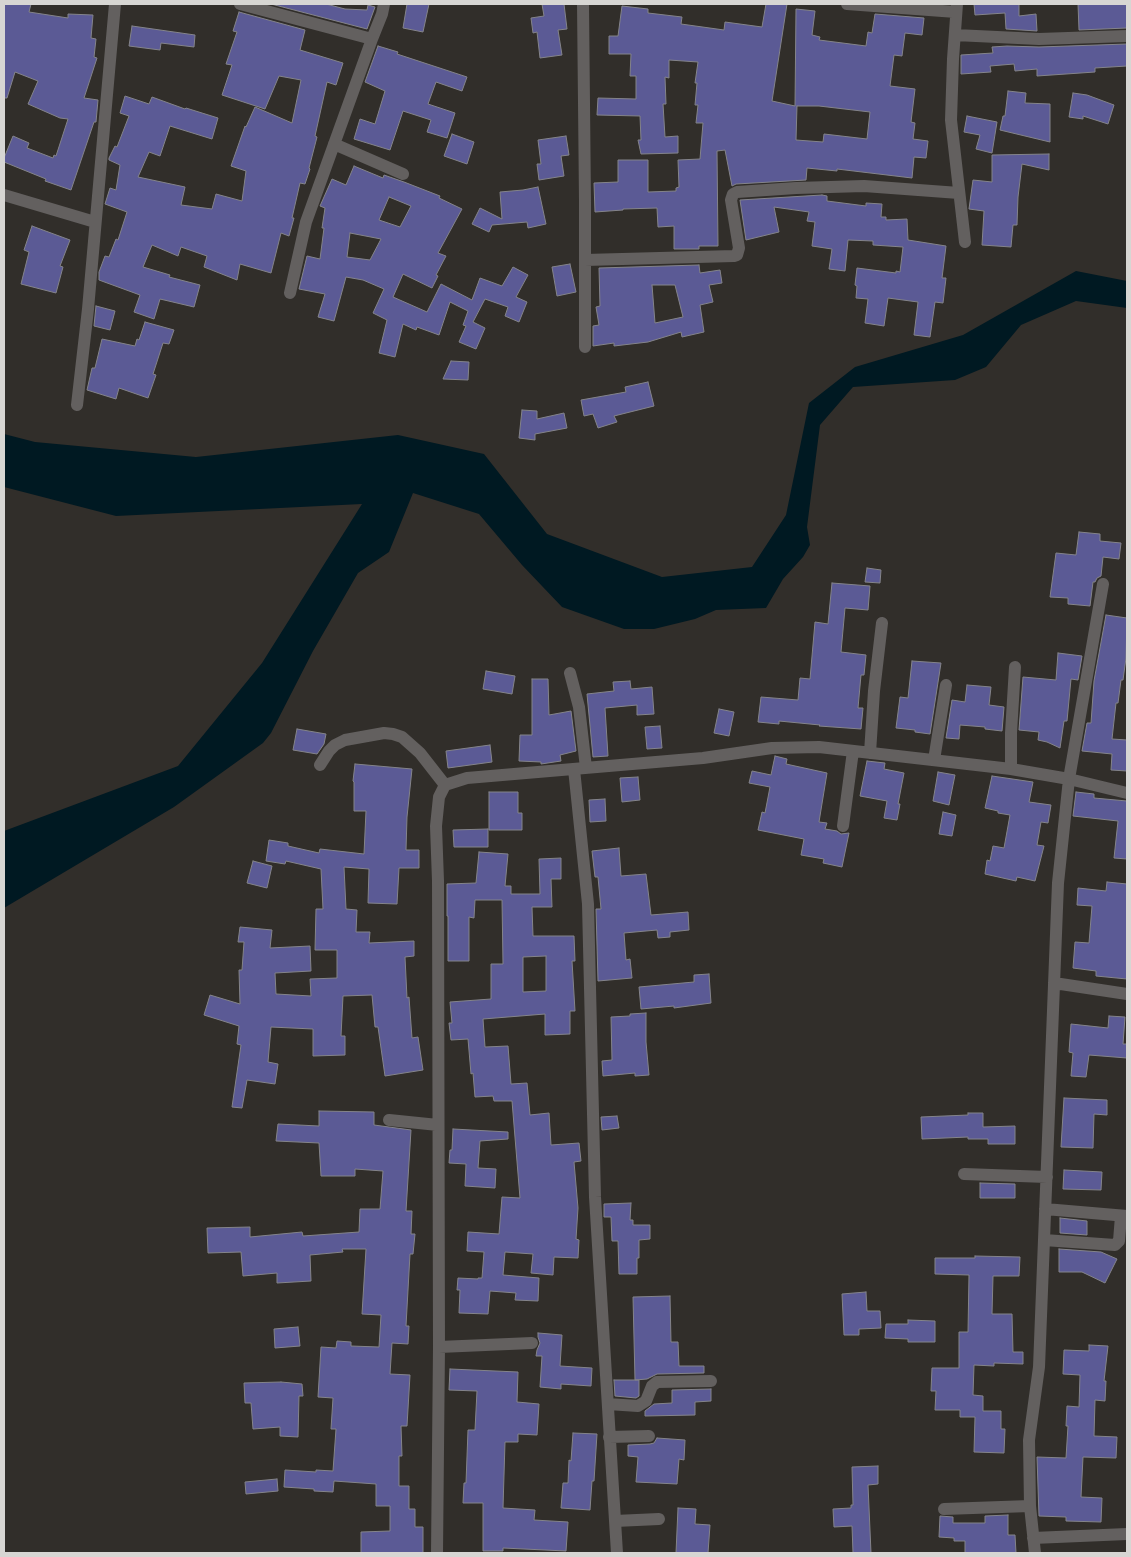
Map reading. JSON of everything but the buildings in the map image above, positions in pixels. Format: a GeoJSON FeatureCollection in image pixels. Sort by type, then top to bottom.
{"type":"FeatureCollection","features":[{"type":"Feature","properties":{"kind":"street"},"geometry":{"type":"LineString","coordinates":[[77,405],[116,4]]}},
{"type":"Feature","properties":{"kind":"street"},"geometry":{"type":"LineString","coordinates":[[240,4],[372,39]]}},
{"type":"Feature","properties":{"kind":"street"},"geometry":{"type":"LineString","coordinates":[[290,293],[306,222],[384,4]]}},
{"type":"Feature","properties":{"kind":"street"},"geometry":{"type":"LineString","coordinates":[[583,4],[585,347]]}},
{"type":"Feature","properties":{"kind":"street"},"geometry":{"type":"LineString","coordinates":[[847,4],[956,8],[951,120],[965,242]]}},
{"type":"Feature","properties":{"kind":"street"},"geometry":{"type":"LineString","coordinates":[[955,35],[1039,39],[1127,36]]}},
{"type":"Feature","properties":{"kind":"street"},"geometry":{"type":"LineString","coordinates":[[334,144],[403,174]]}},
{"type":"Feature","properties":{"kind":"street"},"geometry":{"type":"LineString","coordinates":[[585,260],[734,256],[739,248],[731,200],[733,194],[737,192],[864,186],[958,193]]}},
{"type":"Feature","properties":{"kind":"street"},"geometry":{"type":"LineString","coordinates":[[4,195],[95,222]]}},
{"type":"Feature","properties":{"kind":"street"},"geometry":{"type":"LineString","coordinates":[[1035,1553],[1030,1506],[1029,1440],[1039,1367],[1058,883],[1069,779],[1103,584]]}},
{"type":"Feature","properties":{"kind":"street"},"geometry":{"type":"LineString","coordinates":[[870,753],[874,690],[882,622]]}},
{"type":"Feature","properties":{"kind":"street"},"geometry":{"type":"LineString","coordinates":[[1011,769],[1015,667]]}},
{"type":"Feature","properties":{"kind":"street"},"geometry":{"type":"LineString","coordinates":[[570,673],[579,707],[580,769],[588,904],[595,1196],[617,1553]]}},
{"type":"Feature","properties":{"kind":"street"},"geometry":{"type":"LineString","coordinates":[[934,760],[946,685]]}},
{"type":"Feature","properties":{"kind":"street"},"geometry":{"type":"LineString","coordinates":[[320,765],[335,745],[345,740],[384,733],[393,734],[402,737],[420,753],[445,784]]}},
{"type":"Feature","properties":{"kind":"street"},"geometry":{"type":"LineString","coordinates":[[437,1553],[439,1347],[438,881],[436,826],[439,797],[445,784],[467,778],[703,758],[772,748],[819,747],[1011,769],[1069,779],[1127,793]]}},
{"type":"Feature","properties":{"kind":"street"},"geometry":{"type":"LineString","coordinates":[[842,826],[853,751]]}},
{"type":"Feature","properties":{"kind":"street"},"geometry":{"type":"LineString","coordinates":[[1054,983],[1127,994]]}},
{"type":"Feature","properties":{"kind":"street"},"geometry":{"type":"LineString","coordinates":[[389,1120],[438,1125]]}},
{"type":"Feature","properties":{"kind":"street"},"geometry":{"type":"LineString","coordinates":[[964,1174],[1047,1177]]}},
{"type":"Feature","properties":{"kind":"street"},"geometry":{"type":"LineString","coordinates":[[1044,1240],[1115,1245],[1119,1241],[1124,1216],[1045,1209]]}},
{"type":"Feature","properties":{"kind":"street"},"geometry":{"type":"LineString","coordinates":[[439,1347],[532,1343]]}},
{"type":"Feature","properties":{"kind":"street"},"geometry":{"type":"LineString","coordinates":[[608,1404],[638,1406],[646,1401],[652,1386],[657,1382],[711,1381]]}},
{"type":"Feature","properties":{"kind":"street"},"geometry":{"type":"LineString","coordinates":[[610,1437],[649,1436]]}},
{"type":"Feature","properties":{"kind":"street"},"geometry":{"type":"LineString","coordinates":[[944,1509],[1030,1506]]}},
{"type":"Feature","properties":{"kind":"street"},"geometry":{"type":"LineString","coordinates":[[615,1521],[659,1519]]}},
{"type":"Feature","properties":{"kind":"street"},"geometry":{"type":"LineString","coordinates":[[1033,1538],[1127,1534]]}},
{"type":"Feature","properties":{"kind":"water"},"geometry":{"type":"Polygon","coordinates":[[[1076,271],[1127,281],[1127,308],[1076,301],[1021,325],[986,367],[955,380],[853,387],[820,425],[807,527],[810,545],[803,557],[783,579],[766,608],[716,610],[695,619],[654,629],[624,629],[562,607],[522,565],[479,514],[413,493],[389,552],[358,573],[313,651],[271,733],[263,743],[174,807],[4,908],[4,831],[178,766],[262,663],[362,504],[116,516],[4,487],[4,434],[35,442],[196,457],[398,435],[484,454],[547,534],[662,577],[752,567],[786,515],[809,403],[855,367],[963,335],[1076,271]]]}}]}
